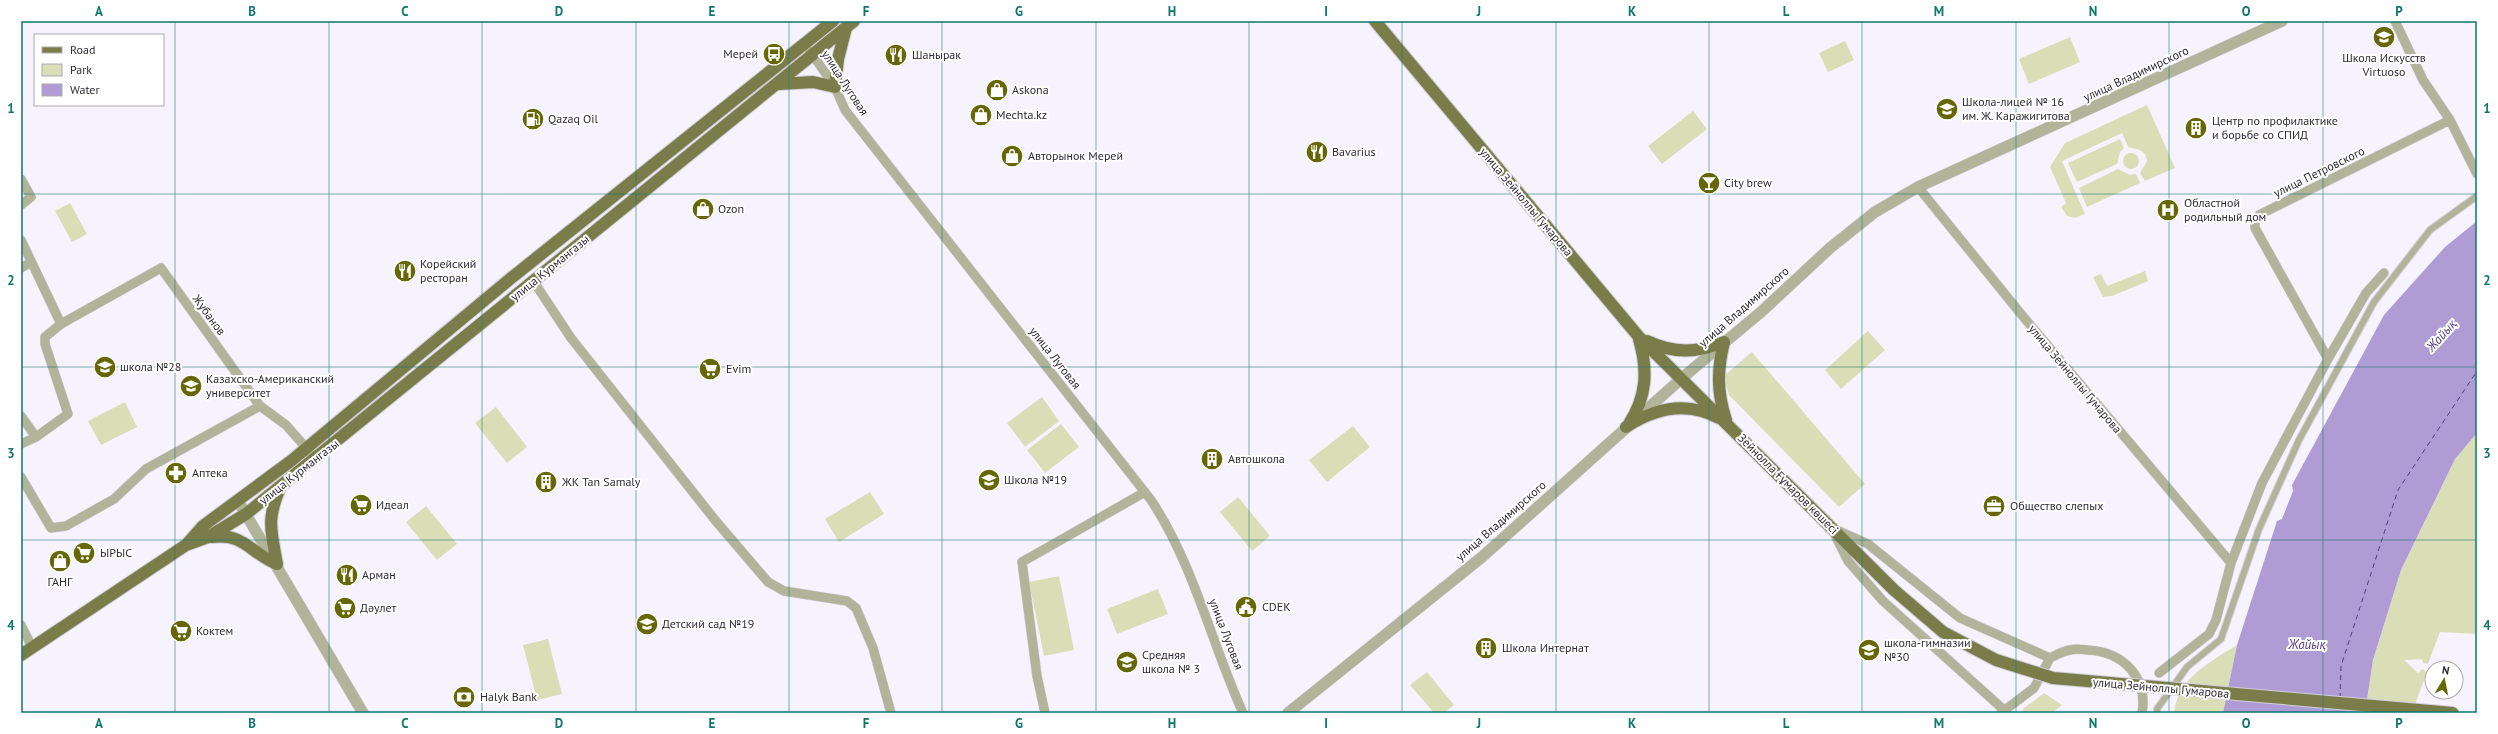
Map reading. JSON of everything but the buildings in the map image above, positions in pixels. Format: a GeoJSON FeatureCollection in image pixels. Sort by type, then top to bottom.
{"type":"FeatureCollection","features":[{"type":"Feature","properties":{"kind":"main road","name":"улица Курмангазы"},"geometry":{"type":"LineString","coordinates":[[186,545],[203,526],[305,449],[510,279],[833,21]]}},
{"type":"Feature","properties":{"kind":"main road","name":"улица Зейноллы Гумарова"},"geometry":{"type":"LineString","coordinates":[[1375,21],[1639,338],[1682,378]]}},
{"type":"Feature","properties":{"kind":"main road","name":"улица Курмангазы"},"geometry":{"type":"LineString","coordinates":[[21,655],[186,545],[208,537],[246,514],[282,484],[316,459],[850,25]]}},
{"type":"Feature","properties":{"kind":"main road"},"geometry":{"type":"LineString","coordinates":[[778,84],[813,82],[835,87],[838,59],[850,25]]}},
{"type":"Feature","properties":{"kind":"main road"},"geometry":{"type":"LineString","coordinates":[[1639,338],[1661,348],[1683,352],[1704,350],[1724,342]]}},
{"type":"Feature","properties":{"kind":"main road"},"geometry":{"type":"LineString","coordinates":[[1626,427],[1635,414],[1645,385],[1645,361],[1639,338]]}},
{"type":"Feature","properties":{"kind":"main road"},"geometry":{"type":"LineString","coordinates":[[1724,342],[1719,362],[1718,384],[1726,422]]}},
{"type":"Feature","properties":{"kind":"main road","name":"Зейнолла Ғұмаров көшесі"},"geometry":{"type":"LineString","coordinates":[[1682,378],[1894,590]]}},
{"type":"Feature","properties":{"kind":"main road"},"geometry":{"type":"LineString","coordinates":[[1626,427],[1642,417],[1660,410],[1678,408],[1700,410],[1726,422]]}},
{"type":"Feature","properties":{"kind":"main road"},"geometry":{"type":"LineString","coordinates":[[277,564],[269,525],[272,507],[282,484]]}},
{"type":"Feature","properties":{"kind":"main road"},"geometry":{"type":"LineString","coordinates":[[208,537],[222,536],[239,538],[254,552],[277,564]]}},
{"type":"Feature","properties":{"kind":"main road","name":"улица Зейноллы Гумарова"},"geometry":{"type":"LineString","coordinates":[[1894,590],[1943,632],[1996,660],[2053,678],[2453,713]]}},
{"type":"Feature","properties":{"kind":"street","name":"улица Владимирского"},"geometry":{"type":"LineString","coordinates":[[1288,713],[1482,557],[1626,427],[1761,312],[1830,248],[1875,212],[1918,187],[2282,21]]}},
{"type":"Feature","properties":{"kind":"street"},"geometry":{"type":"LineString","coordinates":[[2395,21],[2423,80],[2450,120],[2477,174]]}},
{"type":"Feature","properties":{"kind":"street","name":"улица Луговая"},"geometry":{"type":"LineString","coordinates":[[805,43],[835,87],[845,110],[1145,492],[1163,518],[1206,614],[1243,713]]}},
{"type":"Feature","properties":{"kind":"street","name":"улица Петровского"},"geometry":{"type":"LineString","coordinates":[[2328,359],[2255,228],[2255,221],[2259,215],[2450,120]]}},
{"type":"Feature","properties":{"kind":"street"},"geometry":{"type":"LineString","coordinates":[[21,179],[31,197],[21,205]]}},
{"type":"Feature","properties":{"kind":"street","name":"улица Зейноллы Гумарова"},"geometry":{"type":"LineString","coordinates":[[1918,187],[1951,231],[2231,563]]}},
{"type":"Feature","properties":{"kind":"street"},"geometry":{"type":"LineString","coordinates":[[2156,713],[2157,709],[2186,667],[2221,639],[2259,529],[2299,440],[2374,302],[2430,230],[2477,196]]}},
{"type":"Feature","properties":{"kind":"street"},"geometry":{"type":"LineString","coordinates":[[21,240],[30,263],[61,324],[45,337],[45,344],[68,414],[36,437],[21,444]]}},
{"type":"Feature","properties":{"kind":"street"},"geometry":{"type":"LineString","coordinates":[[21,268],[30,263]]}},
{"type":"Feature","properties":{"kind":"street","name":"Жубанов"},"geometry":{"type":"LineString","coordinates":[[61,324],[160,268],[260,406],[286,425],[305,449],[316,459]]}},
{"type":"Feature","properties":{"kind":"street"},"geometry":{"type":"LineString","coordinates":[[2159,673],[2209,634],[2216,620],[2231,563],[2262,482],[2328,359],[2366,293],[2384,274]]}},
{"type":"Feature","properties":{"kind":"street"},"geometry":{"type":"LineString","coordinates":[[534,282],[571,338],[715,520],[768,582],[784,591],[847,601],[856,608],[873,648],[891,713]]}},
{"type":"Feature","properties":{"kind":"street"},"geometry":{"type":"LineString","coordinates":[[21,477],[51,528],[66,526],[114,499],[146,469],[260,406]]}},
{"type":"Feature","properties":{"kind":"street"},"geometry":{"type":"LineString","coordinates":[[21,416],[36,437]]}},
{"type":"Feature","properties":{"kind":"street"},"geometry":{"type":"LineString","coordinates":[[1045,713],[1037,676],[1022,562],[1145,492]]}},
{"type":"Feature","properties":{"kind":"street"},"geometry":{"type":"LineString","coordinates":[[238,501],[277,564],[363,713]]}},
{"type":"Feature","properties":{"kind":"street"},"geometry":{"type":"LineString","coordinates":[[1832,528],[1868,544],[1960,618],[2050,658]]}},
{"type":"Feature","properties":{"kind":"street"},"geometry":{"type":"LineString","coordinates":[[1832,528],[1848,561],[1883,601],[2002,712],[2034,688],[2050,658],[2071,649],[2110,653],[2126,664],[2138,679],[2144,699],[2142,713]]}},
{"type":"Feature","properties":{"kind":"street"},"geometry":{"type":"LineString","coordinates":[[21,625],[32,647]]}},
{"type":"Feature","properties":{"kind":"green space"},"geometry":{"type":"Polygon","coordinates":[[[2070,37],[2080,62],[2029,84],[2019,59],[2070,37]]]}},
{"type":"Feature","properties":{"kind":"green space"},"geometry":{"type":"Polygon","coordinates":[[[1845,41],[1854,60],[1828,72],[1819,53],[1845,41]]]}},
{"type":"Feature","properties":{"kind":"green space"},"geometry":{"type":"Polygon","coordinates":[[[2147,105],[2175,168],[2145,181],[2140,173],[2147,161],[2145,154],[2140,150],[2128,147],[2122,133],[2062,161],[2085,214],[2075,218],[2067,216],[2061,207],[2066,203],[2050,167],[2065,143],[2147,105]]]}},
{"type":"Feature","properties":{"kind":"green space"},"geometry":{"type":"Polygon","coordinates":[[[1693,111],[1707,129],[1662,164],[1648,146],[1693,111]]]}},
{"type":"Feature","properties":{"kind":"green space"},"geometry":{"type":"Polygon","coordinates":[[[2120,139],[2124,148],[2120,152],[2117,164],[2077,182],[2068,163],[2120,139]]]}},
{"type":"Feature","properties":{"kind":"green space"},"geometry":{"type":"Polygon","coordinates":[[[2128,153],[2134,153],[2139,158],[2137,167],[2134,169],[2128,169],[2123,164],[2123,158],[2128,153]]]}},
{"type":"Feature","properties":{"kind":"green space"},"geometry":{"type":"Polygon","coordinates":[[[2118,169],[2130,175],[2136,174],[2140,183],[2087,207],[2079,188],[2118,169]]]}},
{"type":"Feature","properties":{"kind":"green space"},"geometry":{"type":"Polygon","coordinates":[[[70,203],[87,234],[72,242],[55,211],[70,203]]]}},
{"type":"Feature","properties":{"kind":"green space"},"geometry":{"type":"Polygon","coordinates":[[[2145,271],[2148,281],[2112,296],[2103,297],[2093,277],[2101,274],[2107,286],[2145,271]]]}},
{"type":"Feature","properties":{"kind":"green space"},"geometry":{"type":"Polygon","coordinates":[[[1868,331],[1885,350],[1841,389],[1825,370],[1868,331]]]}},
{"type":"Feature","properties":{"kind":"green space"},"geometry":{"type":"Polygon","coordinates":[[[1752,352],[1865,484],[1839,507],[1729,395],[1724,376],[1752,352]]]}},
{"type":"Feature","properties":{"kind":"green space"},"geometry":{"type":"Polygon","coordinates":[[[1042,397],[1059,421],[1025,447],[1007,423],[1042,397]]]}},
{"type":"Feature","properties":{"kind":"green space"},"geometry":{"type":"Polygon","coordinates":[[[125,402],[137,427],[101,445],[88,421],[125,402]]]}},
{"type":"Feature","properties":{"kind":"green space"},"geometry":{"type":"Polygon","coordinates":[[[496,407],[527,447],[507,463],[475,423],[496,407]]]}},
{"type":"Feature","properties":{"kind":"green space"},"geometry":{"type":"Polygon","coordinates":[[[1061,424],[1079,447],[1045,473],[1027,450],[1061,424]]]}},
{"type":"Feature","properties":{"kind":"green space"},"geometry":{"type":"Polygon","coordinates":[[[1353,426],[1370,447],[1327,482],[1309,460],[1353,426]]]}},
{"type":"Feature","properties":{"kind":"green space"},"geometry":{"type":"Polygon","coordinates":[[[2477,433],[2477,634],[2440,632],[2430,660],[2424,660],[2424,663],[2422,659],[2404,660],[2418,673],[2422,669],[2424,670],[2424,680],[2412,713],[2365,713],[2373,660],[2401,570],[2455,459],[2477,433]]]}},
{"type":"Feature","properties":{"kind":"green space"},"geometry":{"type":"Polygon","coordinates":[[[870,492],[884,514],[839,542],[825,519],[870,492]]]}},
{"type":"Feature","properties":{"kind":"green space"},"geometry":{"type":"Polygon","coordinates":[[[1238,497],[1270,536],[1252,551],[1220,512],[1238,497]]]}},
{"type":"Feature","properties":{"kind":"green space"},"geometry":{"type":"Polygon","coordinates":[[[426,506],[457,544],[437,560],[406,522],[426,506]]]}},
{"type":"Feature","properties":{"kind":"green space"},"geometry":{"type":"Polygon","coordinates":[[[1059,576],[1074,650],[1044,656],[1029,582],[1059,576]]]}},
{"type":"Feature","properties":{"kind":"green space"},"geometry":{"type":"Polygon","coordinates":[[[1158,589],[1168,614],[1117,634],[1107,609],[1158,589]]]}},
{"type":"Feature","properties":{"kind":"green space"},"geometry":{"type":"Polygon","coordinates":[[[548,639],[562,694],[537,700],[523,645],[548,639]]]}},
{"type":"Feature","properties":{"kind":"green space"},"geometry":{"type":"Polygon","coordinates":[[[2237,645],[2223,713],[2174,713],[2182,690],[2197,672],[2237,645]]]}},
{"type":"Feature","properties":{"kind":"green space"},"geometry":{"type":"Polygon","coordinates":[[[1427,672],[1454,705],[1444,713],[1434,713],[1410,685],[1427,672]]]}},
{"type":"Feature","properties":{"kind":"green space"},"geometry":{"type":"Polygon","coordinates":[[[2044,693],[2062,705],[2052,713],[2022,713],[2023,709],[2044,693]]]}},
{"type":"Feature","properties":{"kind":"water","name":"Жайық"},"geometry":{"type":"Polygon","coordinates":[[[2477,221],[2477,433],[2455,459],[2401,570],[2373,660],[2365,713],[2223,713],[2237,645],[2277,521],[2282,519],[2293,491],[2292,485],[2384,315],[2445,247],[2477,221]]]}},
{"type":"Feature","properties":{"kind":"ferry route"},"geometry":{"type":"LineString","coordinates":[[2340,698],[2341,666],[2398,490],[2477,371]]}},
{"type":"Feature","properties":{"kind":"place","name":"Школа Искусств Virtuoso"},"geometry":{"type":"Point","coordinates":[2384,37]}},
{"type":"Feature","properties":{"kind":"place","name":"Мерей"},"geometry":{"type":"Point","coordinates":[774,54]}},
{"type":"Feature","properties":{"kind":"place","name":"Шанырак"},"geometry":{"type":"Point","coordinates":[896,55]}},
{"type":"Feature","properties":{"kind":"place","name":"Askona"},"geometry":{"type":"Point","coordinates":[997,90]}},
{"type":"Feature","properties":{"kind":"place","name":"Школа-лицей № 16 им. Ж. Каражигитова"},"geometry":{"type":"Point","coordinates":[1947,109]}},
{"type":"Feature","properties":{"kind":"place","name":"Mechta.kz"},"geometry":{"type":"Point","coordinates":[981,115]}},
{"type":"Feature","properties":{"kind":"place","name":"Qazaq Oil"},"geometry":{"type":"Point","coordinates":[533,119]}},
{"type":"Feature","properties":{"kind":"place","name":"Центр по профилактике и борьбе со СПИД"},"geometry":{"type":"Point","coordinates":[2196,128]}},
{"type":"Feature","properties":{"kind":"place","name":"Bavarius"},"geometry":{"type":"Point","coordinates":[1317,152]}},
{"type":"Feature","properties":{"kind":"place","name":"Авторынок Мерей"},"geometry":{"type":"Point","coordinates":[1012,156]}},
{"type":"Feature","properties":{"kind":"place","name":"City brew"},"geometry":{"type":"Point","coordinates":[1709,183]}},
{"type":"Feature","properties":{"kind":"place","name":"Ozon"},"geometry":{"type":"Point","coordinates":[703,209]}},
{"type":"Feature","properties":{"kind":"place","name":"Областной родильный дом"},"geometry":{"type":"Point","coordinates":[2168,210]}},
{"type":"Feature","properties":{"kind":"place","name":"Корейский ресторан"},"geometry":{"type":"Point","coordinates":[405,271]}},
{"type":"Feature","properties":{"kind":"place","name":"школа №28"},"geometry":{"type":"Point","coordinates":[105,367]}},
{"type":"Feature","properties":{"kind":"place","name":"Evim"},"geometry":{"type":"Point","coordinates":[710,369]}},
{"type":"Feature","properties":{"kind":"place","name":"Казахско-Американский университет"},"geometry":{"type":"Point","coordinates":[191,386]}},
{"type":"Feature","properties":{"kind":"place","name":"Автошкола"},"geometry":{"type":"Point","coordinates":[1212,459]}},
{"type":"Feature","properties":{"kind":"place","name":"Аптека"},"geometry":{"type":"Point","coordinates":[176,473]}},
{"type":"Feature","properties":{"kind":"place","name":"Школа №19"},"geometry":{"type":"Point","coordinates":[989,480]}},
{"type":"Feature","properties":{"kind":"place","name":"ЖК Tan Samaly"},"geometry":{"type":"Point","coordinates":[546,482]}},
{"type":"Feature","properties":{"kind":"place","name":"Идеал"},"geometry":{"type":"Point","coordinates":[361,505]}},
{"type":"Feature","properties":{"kind":"place","name":"Общество слепых"},"geometry":{"type":"Point","coordinates":[1994,506]}},
{"type":"Feature","properties":{"kind":"place","name":"ЫРЫС"},"geometry":{"type":"Point","coordinates":[84,553]}},
{"type":"Feature","properties":{"kind":"place","name":"ГАНГ"},"geometry":{"type":"Point","coordinates":[60,561]}},
{"type":"Feature","properties":{"kind":"place","name":"Арман"},"geometry":{"type":"Point","coordinates":[347,575]}},
{"type":"Feature","properties":{"kind":"place","name":"CDEK"},"geometry":{"type":"Point","coordinates":[1246,607]}},
{"type":"Feature","properties":{"kind":"place","name":"Дәулет"},"geometry":{"type":"Point","coordinates":[345,608]}},
{"type":"Feature","properties":{"kind":"place","name":"Детский сад №19"},"geometry":{"type":"Point","coordinates":[647,624]}},
{"type":"Feature","properties":{"kind":"place","name":"Коктем"},"geometry":{"type":"Point","coordinates":[181,631]}},
{"type":"Feature","properties":{"kind":"place","name":"Школа Интернат"},"geometry":{"type":"Point","coordinates":[1486,648]}},
{"type":"Feature","properties":{"kind":"place","name":"школа-гимназии №30"},"geometry":{"type":"Point","coordinates":[1869,650]}},
{"type":"Feature","properties":{"kind":"place","name":"Средняя школа № 3"},"geometry":{"type":"Point","coordinates":[1127,662]}},
{"type":"Feature","properties":{"kind":"place","name":"Halyk Bank"},"geometry":{"type":"Point","coordinates":[464,697]}}]}
